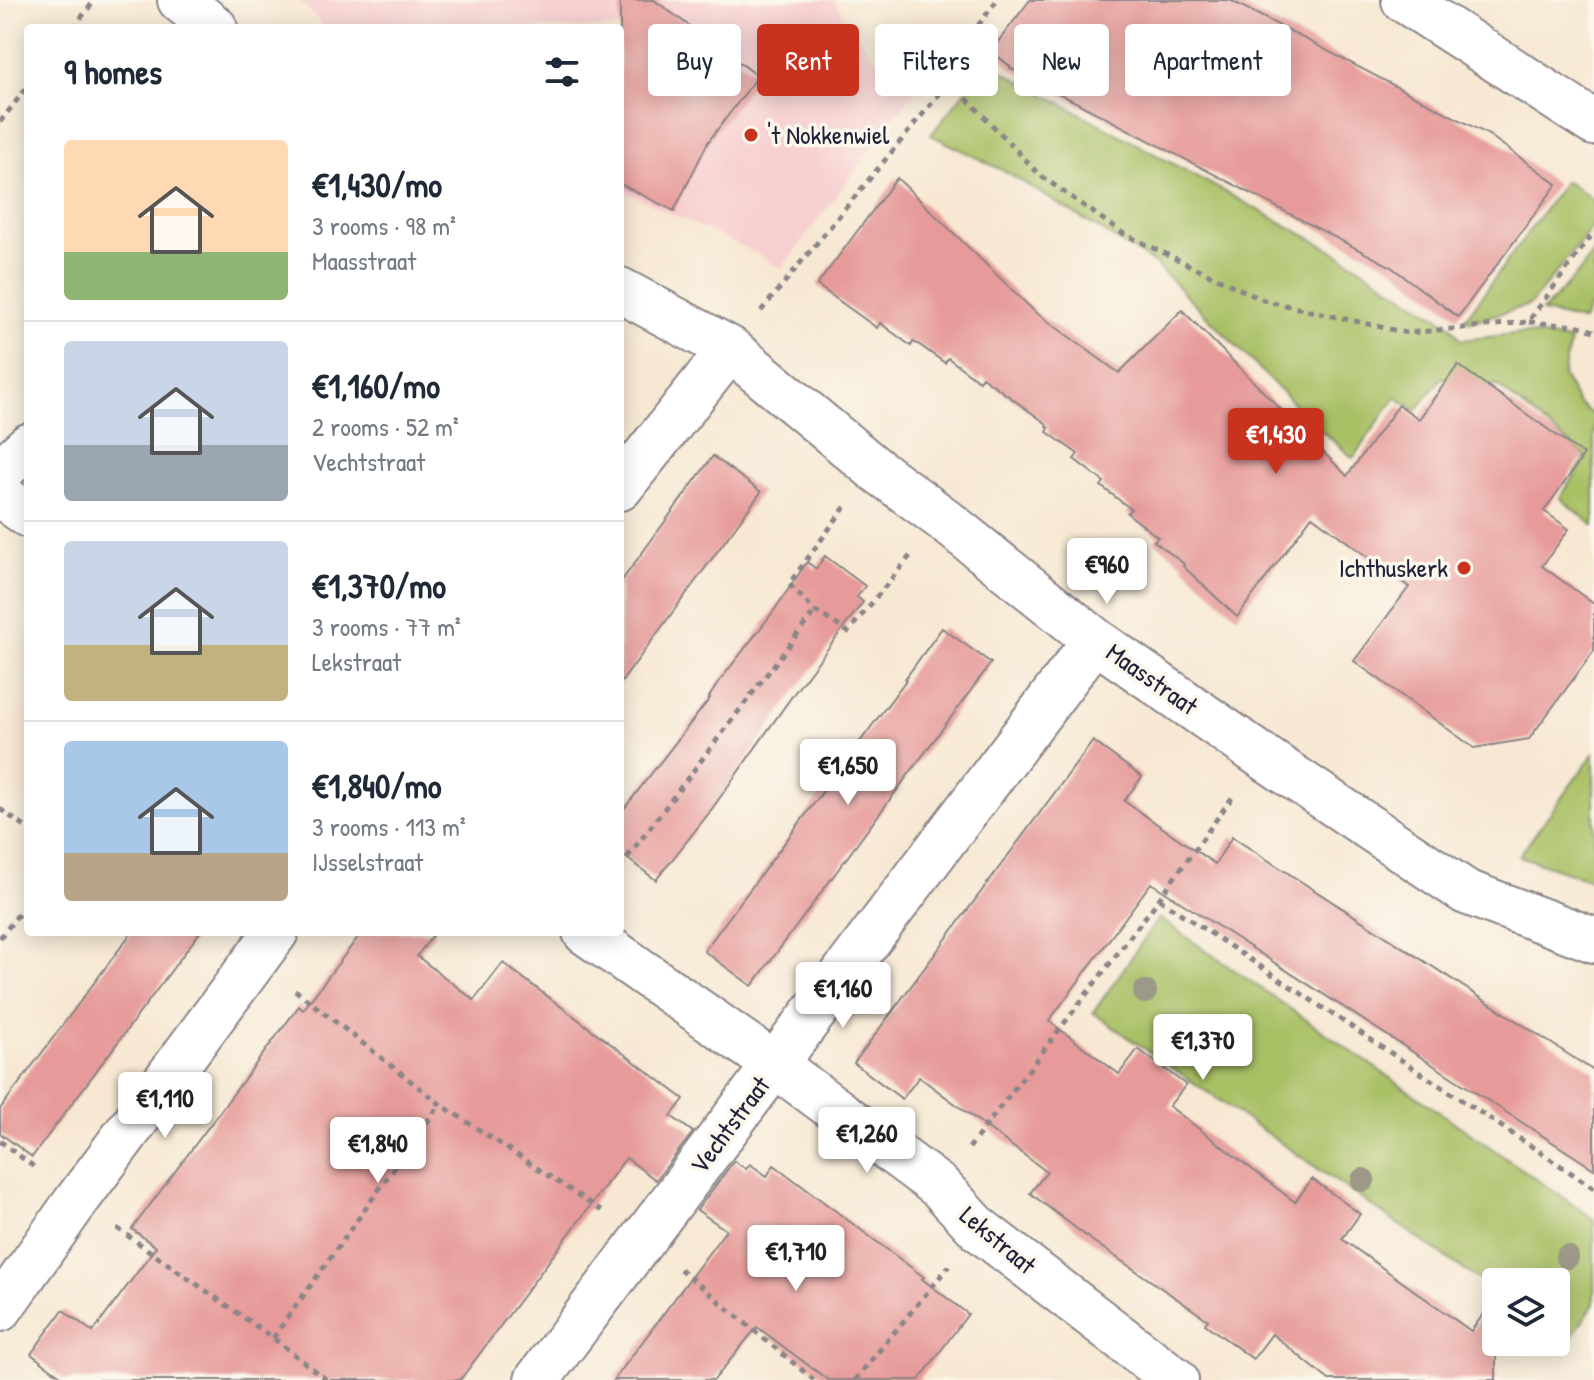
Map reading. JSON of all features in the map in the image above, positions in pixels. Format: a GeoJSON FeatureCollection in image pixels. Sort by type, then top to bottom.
{"type":"FeatureCollection","features":[{"type":"Feature","properties":{"kind":"street"},"geometry":{"type":"LineString","coordinates":[[180,0],[210,24]]}},
{"type":"Feature","properties":{"kind":"street"},"geometry":{"type":"LineString","coordinates":[[1404,0],[1594,123]]}},
{"type":"Feature","properties":{"kind":"street","name":"Maasstraat"},"geometry":{"type":"LineString","coordinates":[[624,292],[730,349],[874,468],[1095,640],[1262,756],[1466,892],[1594,940]]}},
{"type":"Feature","properties":{"kind":"street"},"geometry":{"type":"LineString","coordinates":[[624,483],[730,349]]}},
{"type":"Feature","properties":{"kind":"street"},"geometry":{"type":"LineString","coordinates":[[0,472],[24,450]]}},
{"type":"Feature","properties":{"kind":"street"},"geometry":{"type":"LineString","coordinates":[[0,495],[24,512]]}},
{"type":"Feature","properties":{"kind":"street","name":"Vechtstraat"},"geometry":{"type":"LineString","coordinates":[[537,1380],[1095,640]]}},
{"type":"Feature","properties":{"kind":"street","name":"Lekstraat"},"geometry":{"type":"LineString","coordinates":[[591,936],[774,1064],[940,1187],[979,1229],[1176,1380]]}},
{"type":"Feature","properties":{"kind":"street"},"geometry":{"type":"LineString","coordinates":[[0,1309],[266,946]]}},
{"type":"Feature","properties":{"kind":"path"},"geometry":{"type":"LineString","coordinates":[[76,24],[95,0]]}},
{"type":"Feature","properties":{"kind":"path"},"geometry":{"type":"LineString","coordinates":[[979,24],[997,0]]}},
{"type":"Feature","properties":{"kind":"path"},"geometry":{"type":"LineString","coordinates":[[0,122],[24,91]]}},
{"type":"Feature","properties":{"kind":"path"},"geometry":{"type":"LineString","coordinates":[[730,349],[938,96]]}},
{"type":"Feature","properties":{"kind":"path"},"geometry":{"type":"LineString","coordinates":[[964,96],[1041,176],[1124,234],[1263,300],[1407,333],[1528,322],[1579,326],[1594,331]]}},
{"type":"Feature","properties":{"kind":"path"},"geometry":{"type":"LineString","coordinates":[[1528,322],[1594,232]]}},
{"type":"Feature","properties":{"kind":"path"},"geometry":{"type":"LineString","coordinates":[[874,468],[789,584],[815,611],[848,632],[942,518]]}},
{"type":"Feature","properties":{"kind":"path"},"geometry":{"type":"LineString","coordinates":[[624,862],[815,611]]}},
{"type":"Feature","properties":{"kind":"path"},"geometry":{"type":"LineString","coordinates":[[940,1187],[1159,899],[1262,756]]}},
{"type":"Feature","properties":{"kind":"path"},"geometry":{"type":"LineString","coordinates":[[0,809],[24,826]]}},
{"type":"Feature","properties":{"kind":"path"},"geometry":{"type":"LineString","coordinates":[[1159,899],[1594,1188]]}},
{"type":"Feature","properties":{"kind":"path"},"geometry":{"type":"LineString","coordinates":[[0,938],[24,907]]}},
{"type":"Feature","properties":{"kind":"path"},"geometry":{"type":"LineString","coordinates":[[266,946],[440,1104],[645,1239],[814,1380]]}},
{"type":"Feature","properties":{"kind":"path"},"geometry":{"type":"LineString","coordinates":[[273,1338],[440,1104]]}},
{"type":"Feature","properties":{"kind":"path"},"geometry":{"type":"LineString","coordinates":[[0,1141],[327,1380]]}},
{"type":"Feature","properties":{"kind":"path"},"geometry":{"type":"LineString","coordinates":[[855,1380],[979,1229]]}},
{"type":"Feature","properties":{"kind":"shaded area","name":"'t Nokkenwiel"},"geometry":{"type":"Polygon","coordinates":[[[299,0],[833,0],[850,24],[757,24],[757,96],[859,96],[859,37],[875,59],[875,96],[911,96],[781,269],[758,254],[624,192],[624,24],[322,24],[299,0]]]}},
{"type":"Feature","properties":{"kind":"green space"},"geometry":{"type":"Polygon","coordinates":[[[998,69],[1014,78],[1014,96],[1048,96],[1334,251],[1450,325],[1461,340],[1523,333],[1570,340],[1563,376],[1578,403],[1594,416],[1594,526],[1560,498],[1586,457],[1495,384],[1480,403],[1442,377],[1416,411],[1396,397],[1353,458],[1313,423],[1154,263],[1008,173],[931,135],[961,96],[998,96],[998,69]]]}},
{"type":"Feature","properties":{"kind":"green space"},"geometry":{"type":"Polygon","coordinates":[[[1565,181],[1594,200],[1594,225],[1530,305],[1470,322],[1466,318],[1565,181]]]}},
{"type":"Feature","properties":{"kind":"green space"},"geometry":{"type":"Polygon","coordinates":[[[1594,252],[1594,306],[1589,308],[1583,321],[1542,312],[1579,272],[1594,252]]]}},
{"type":"Feature","properties":{"kind":"green space"},"geometry":{"type":"Polygon","coordinates":[[[1594,753],[1594,881],[1519,856],[1594,753]]]}},
{"type":"Feature","properties":{"kind":"green space"},"geometry":{"type":"Polygon","coordinates":[[[1159,918],[1594,1219],[1594,1304],[1570,1339],[1570,1268],[1482,1268],[1482,1282],[1093,1013],[1159,918]]]}},
{"type":"Feature","properties":{"kind":"building"},"geometry":{"type":"Polygon","coordinates":[[[620,0],[654,0],[687,24],[648,24],[648,96],[741,96],[741,64],[757,75],[708,142],[674,211],[624,186],[624,24],[620,24],[620,0]]]}},
{"type":"Feature","properties":{"kind":"building"},"geometry":{"type":"Polygon","coordinates":[[[1030,0],[1230,0],[1276,24],[1125,24],[1125,96],[1291,96],[1291,32],[1489,135],[1557,184],[1458,317],[1390,266],[1064,96],[1109,96],[1109,24],[1014,24],[1014,70],[998,57],[998,42],[1030,0]]]}},
{"type":"Feature","properties":{"kind":"building"},"geometry":{"type":"Polygon","coordinates":[[[897,178],[1035,312],[1119,373],[1182,310],[1347,476],[1399,405],[1419,419],[1458,365],[1584,455],[1544,511],[1569,529],[1542,566],[1594,604],[1594,651],[1529,739],[1474,748],[1354,661],[1409,587],[1312,516],[1237,617],[1184,564],[1154,541],[1158,537],[1127,513],[1131,509],[1101,486],[1104,482],[1074,459],[1078,454],[1047,432],[1047,424],[982,377],[979,381],[948,358],[945,363],[918,344],[913,342],[911,346],[880,323],[877,328],[817,285],[897,178]]]}},
{"type":"Feature","properties":{"kind":"building"},"geometry":{"type":"Polygon","coordinates":[[[713,456],[761,492],[624,679],[624,578],[713,456]]]}},
{"type":"Feature","properties":{"kind":"building"},"geometry":{"type":"Polygon","coordinates":[[[825,556],[865,586],[857,597],[863,602],[709,813],[656,880],[624,856],[624,809],[710,698],[807,562],[816,569],[825,556]]]}},
{"type":"Feature","properties":{"kind":"building"},"geometry":{"type":"Polygon","coordinates":[[[942,628],[991,663],[752,986],[704,951],[942,628]]]}},
{"type":"Feature","properties":{"kind":"building"},"geometry":{"type":"Polygon","coordinates":[[[1093,741],[1142,777],[1124,801],[1215,864],[1232,837],[1594,1071],[1594,1169],[1151,883],[1049,1021],[1119,1074],[1138,1049],[1186,1085],[1169,1106],[1295,1202],[1312,1179],[1360,1214],[1342,1239],[1471,1331],[1482,1316],[1482,1356],[1496,1356],[1496,1380],[1329,1380],[1272,1334],[1253,1359],[1205,1324],[1208,1320],[1094,1242],[1030,1193],[1047,1172],[919,1077],[902,1099],[854,1063],[1093,741]]]}},
{"type":"Feature","properties":{"kind":"building"},"geometry":{"type":"Polygon","coordinates":[[[129,936],[197,936],[32,1157],[0,1133],[0,1109],[129,936]]]}},
{"type":"Feature","properties":{"kind":"building"},"geometry":{"type":"Polygon","coordinates":[[[359,936],[432,936],[417,956],[474,1000],[503,963],[684,1099],[671,1116],[693,1132],[656,1180],[626,1158],[460,1380],[66,1380],[31,1354],[63,1310],[93,1332],[156,1247],[132,1229],[299,1006],[303,1010],[359,936]]]}},
{"type":"Feature","properties":{"kind":"building"},"geometry":{"type":"Polygon","coordinates":[[[734,1161],[746,1169],[750,1164],[767,1176],[774,1165],[924,1277],[922,1279],[968,1314],[919,1380],[828,1380],[757,1327],[714,1380],[614,1380],[726,1230],[697,1210],[734,1161]]]}},
{"type":"Feature","properties":{"kind":"place","name":"'t Nokkenwiel"},"geometry":{"type":"Point","coordinates":[751,135]}},
{"type":"Feature","properties":{"kind":"place","name":"Ichthuskerk"},"geometry":{"type":"Point","coordinates":[1464,568]}}]}
